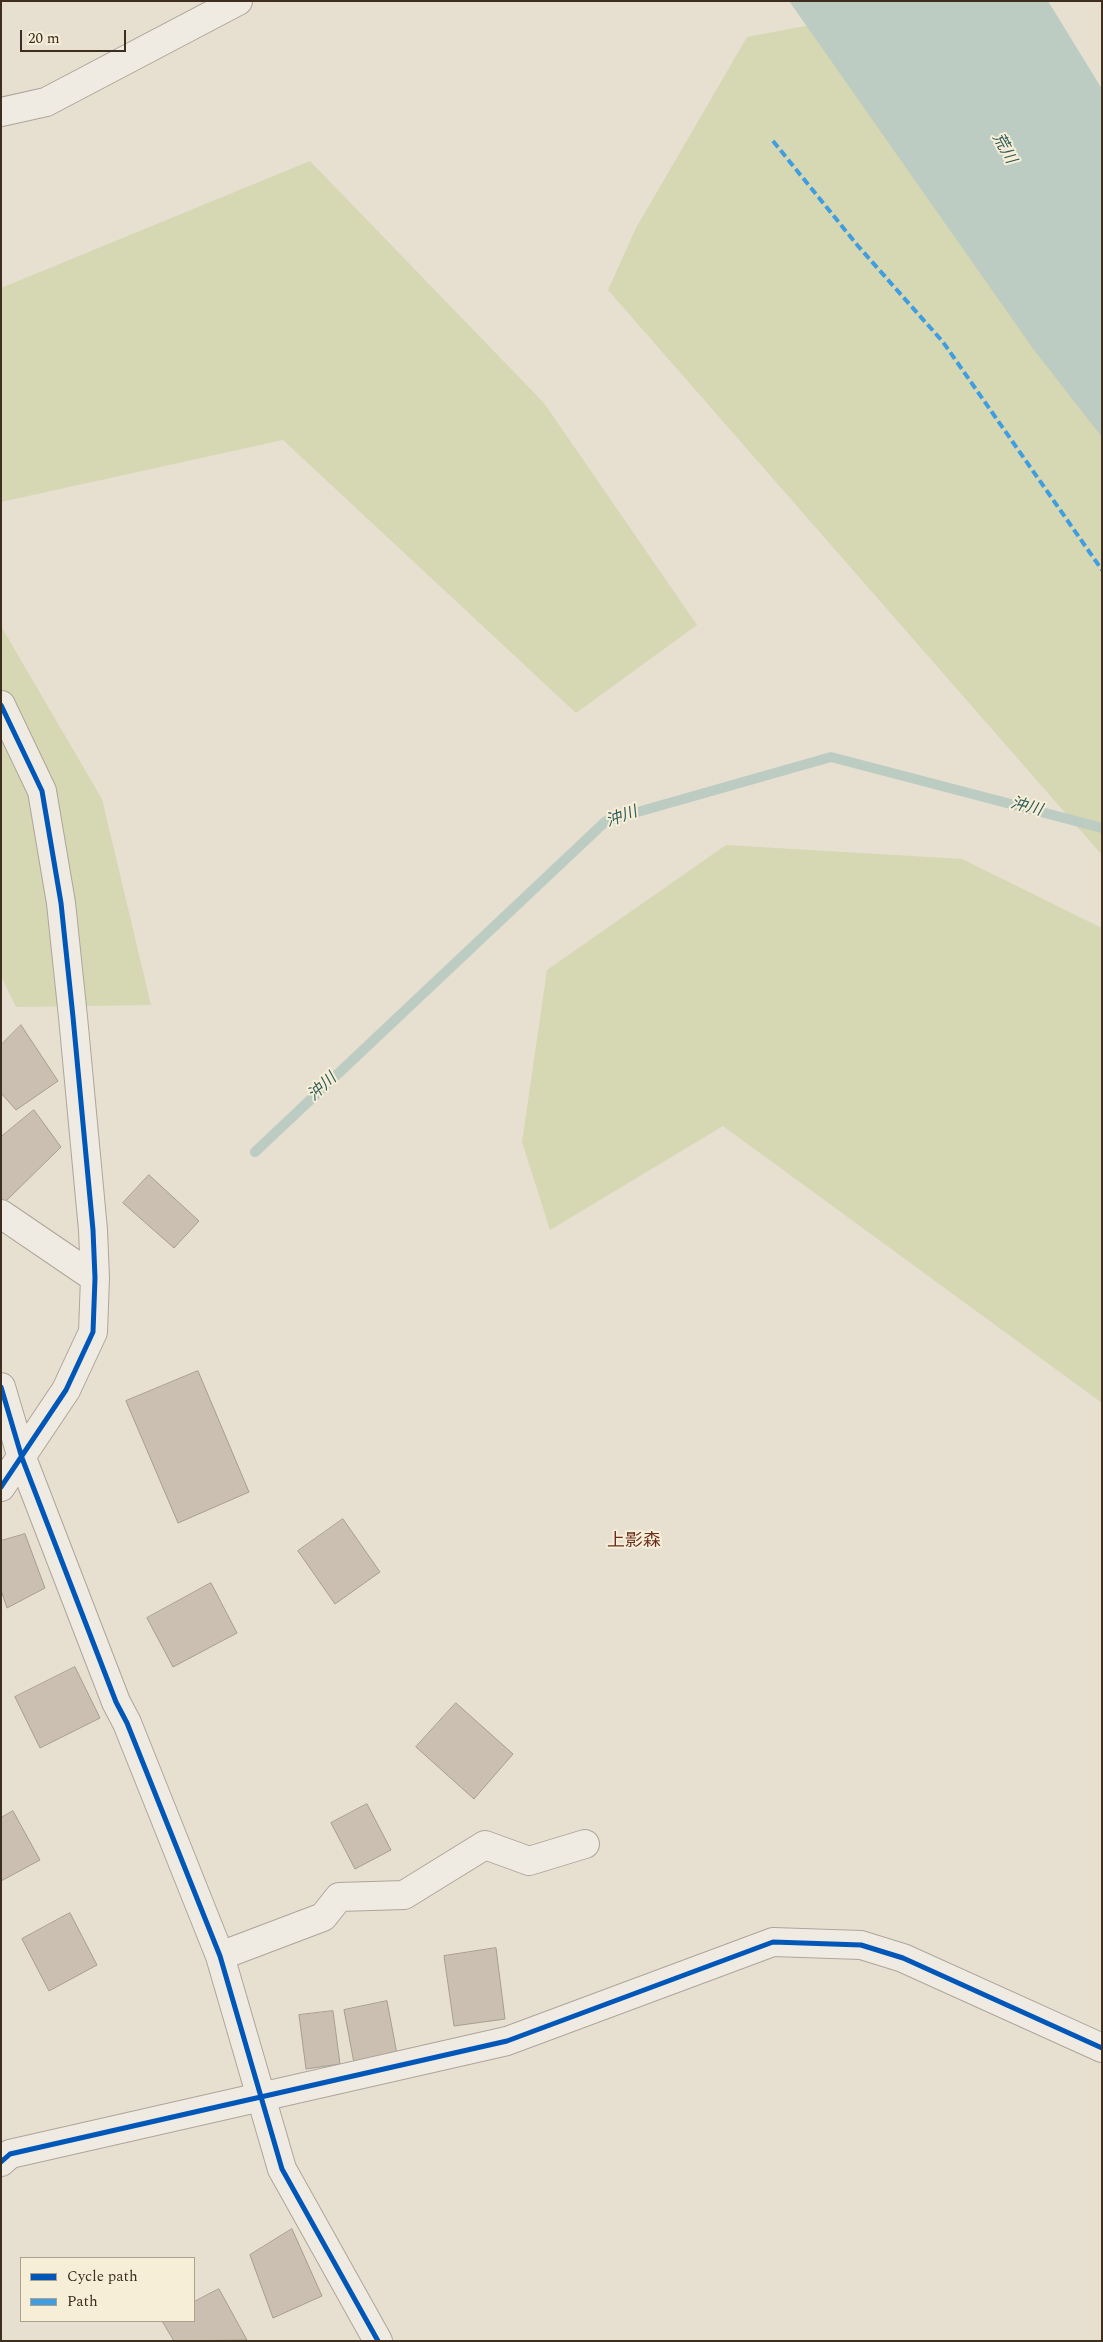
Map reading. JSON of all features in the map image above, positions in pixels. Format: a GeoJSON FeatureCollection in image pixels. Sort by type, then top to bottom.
{"type":"FeatureCollection","features":[{"type":"Feature","properties":{"kind":"street"},"geometry":{"type":"LineString","coordinates":[[1,112],[46,102],[238,1]]}},
{"type":"Feature","properties":{"kind":"street"},"geometry":{"type":"LineString","coordinates":[[1,705],[42,791],[56,875],[74,1017],[93,1230],[95,1278],[93,1332],[66,1390],[1,1487]]}},
{"type":"Feature","properties":{"kind":"street"},"geometry":{"type":"LineString","coordinates":[[1,1214],[95,1278]]}},
{"type":"Feature","properties":{"kind":"street"},"geometry":{"type":"LineString","coordinates":[[1,1387],[22,1458],[116,1702],[127,1724],[220,1956],[282,2169],[378,2341]]}},
{"type":"Feature","properties":{"kind":"street"},"geometry":{"type":"LineString","coordinates":[[220,1956],[322,1917],[339,1897],[404,1895],[485,1845],[529,1861],[585,1844]]}},
{"type":"Feature","properties":{"kind":"street"},"geometry":{"type":"LineString","coordinates":[[1,2162],[10,2154],[507,2041],[773,1942],[861,1945],[903,1958],[1102,2048]]}},
{"type":"Feature","properties":{"kind":"green space"},"geometry":{"type":"Polygon","coordinates":[[[852,17],[1102,341],[1102,855],[608,290],[636,228],[747,37],[852,17]]]}},
{"type":"Feature","properties":{"kind":"green space"},"geometry":{"type":"Polygon","coordinates":[[[310,161],[544,403],[697,625],[576,713],[283,440],[1,502],[1,288],[310,161]]]}},
{"type":"Feature","properties":{"kind":"green space"},"geometry":{"type":"Polygon","coordinates":[[[1,626],[102,799],[151,1005],[16,1007],[1,976],[1,626]]]}},
{"type":"Feature","properties":{"kind":"green space"},"geometry":{"type":"Polygon","coordinates":[[[726,845],[962,859],[1102,928],[1102,1403],[723,1126],[550,1230],[522,1142],[547,970],[726,845]]]}},
{"type":"Feature","properties":{"kind":"water","name":"荒川"},"geometry":{"type":"Polygon","coordinates":[[[789,1],[1048,1],[1102,89],[1102,437],[1034,350],[789,1]]]}},
{"type":"Feature","properties":{"kind":"building"},"geometry":{"type":"Polygon","coordinates":[[[21,1025],[58,1081],[16,1110],[1,1093],[1,1045],[21,1025]]]}},
{"type":"Feature","properties":{"kind":"building"},"geometry":{"type":"Polygon","coordinates":[[[34,1110],[61,1147],[5,1202],[1,1198],[1,1137],[34,1110]]]}},
{"type":"Feature","properties":{"kind":"building"},"geometry":{"type":"Polygon","coordinates":[[[149,1175],[199,1221],[174,1248],[123,1203],[149,1175]]]}},
{"type":"Feature","properties":{"kind":"building"},"geometry":{"type":"Polygon","coordinates":[[[198,1371],[249,1492],[178,1523],[126,1401],[198,1371]]]}},
{"type":"Feature","properties":{"kind":"building"},"geometry":{"type":"Polygon","coordinates":[[[343,1519],[380,1572],[335,1604],[298,1551],[343,1519]]]}},
{"type":"Feature","properties":{"kind":"building"},"geometry":{"type":"Polygon","coordinates":[[[25,1534],[45,1588],[7,1608],[1,1590],[1,1541],[25,1534]]]}},
{"type":"Feature","properties":{"kind":"building"},"geometry":{"type":"Polygon","coordinates":[[[211,1583],[237,1633],[173,1667],[147,1618],[211,1583]]]}},
{"type":"Feature","properties":{"kind":"building"},"geometry":{"type":"Polygon","coordinates":[[[75,1667],[100,1718],[40,1748],[15,1697],[75,1667]]]}},
{"type":"Feature","properties":{"kind":"building"},"geometry":{"type":"Polygon","coordinates":[[[456,1703],[513,1754],[474,1799],[416,1747],[456,1703]]]}},
{"type":"Feature","properties":{"kind":"building"},"geometry":{"type":"Polygon","coordinates":[[[367,1804],[391,1850],[355,1869],[331,1823],[367,1804]]]}},
{"type":"Feature","properties":{"kind":"building"},"geometry":{"type":"Polygon","coordinates":[[[13,1811],[40,1860],[1,1881],[1,1818],[13,1811]]]}},
{"type":"Feature","properties":{"kind":"building"},"geometry":{"type":"Polygon","coordinates":[[[70,1913],[97,1965],[49,1991],[22,1939],[70,1913]]]}},
{"type":"Feature","properties":{"kind":"building"},"geometry":{"type":"Polygon","coordinates":[[[496,1948],[505,2019],[454,2026],[444,1956],[496,1948]]]}},
{"type":"Feature","properties":{"kind":"building"},"geometry":{"type":"Polygon","coordinates":[[[387,2001],[397,2054],[354,2063],[344,2010],[387,2001]]]}},
{"type":"Feature","properties":{"kind":"building"},"geometry":{"type":"Polygon","coordinates":[[[333,2011],[340,2064],[306,2069],[299,2015],[333,2011]]]}},
{"type":"Feature","properties":{"kind":"building"},"geometry":{"type":"Polygon","coordinates":[[[292,2229],[322,2296],[273,2318],[250,2255],[292,2229]]]}},
{"type":"Feature","properties":{"kind":"building"},"geometry":{"type":"Polygon","coordinates":[[[219,2289],[247,2340],[174,2341],[163,2322],[195,2322],[195,2301],[219,2289]]]}},
{"type":"Feature","properties":{"kind":"waterway","name":"沖川"},"geometry":{"type":"LineString","coordinates":[[255,1152],[606,821],[831,757],[1102,828]]}},
{"type":"Feature","properties":{"kind":"marked path"},"geometry":{"type":"LineString","coordinates":[[773,141],[858,246],[943,342],[1102,570]]}},
{"type":"Feature","properties":{"kind":"cycle path"},"geometry":{"type":"LineString","coordinates":[[1,705],[42,791],[61,903],[93,1230],[95,1278],[93,1332],[66,1390],[1,1487]]}},
{"type":"Feature","properties":{"kind":"cycle path"},"geometry":{"type":"LineString","coordinates":[[1,1387],[22,1458],[116,1702],[127,1723],[220,1956],[282,2169],[378,2341]]}},
{"type":"Feature","properties":{"kind":"cycle path"},"geometry":{"type":"LineString","coordinates":[[1,2162],[10,2154],[507,2041],[773,1942],[861,1945],[903,1958],[1102,2048]]}},
{"type":"Feature","properties":{"kind":"district","name":"上影森"},"geometry":{"type":"Point","coordinates":[634,1542]}}]}
